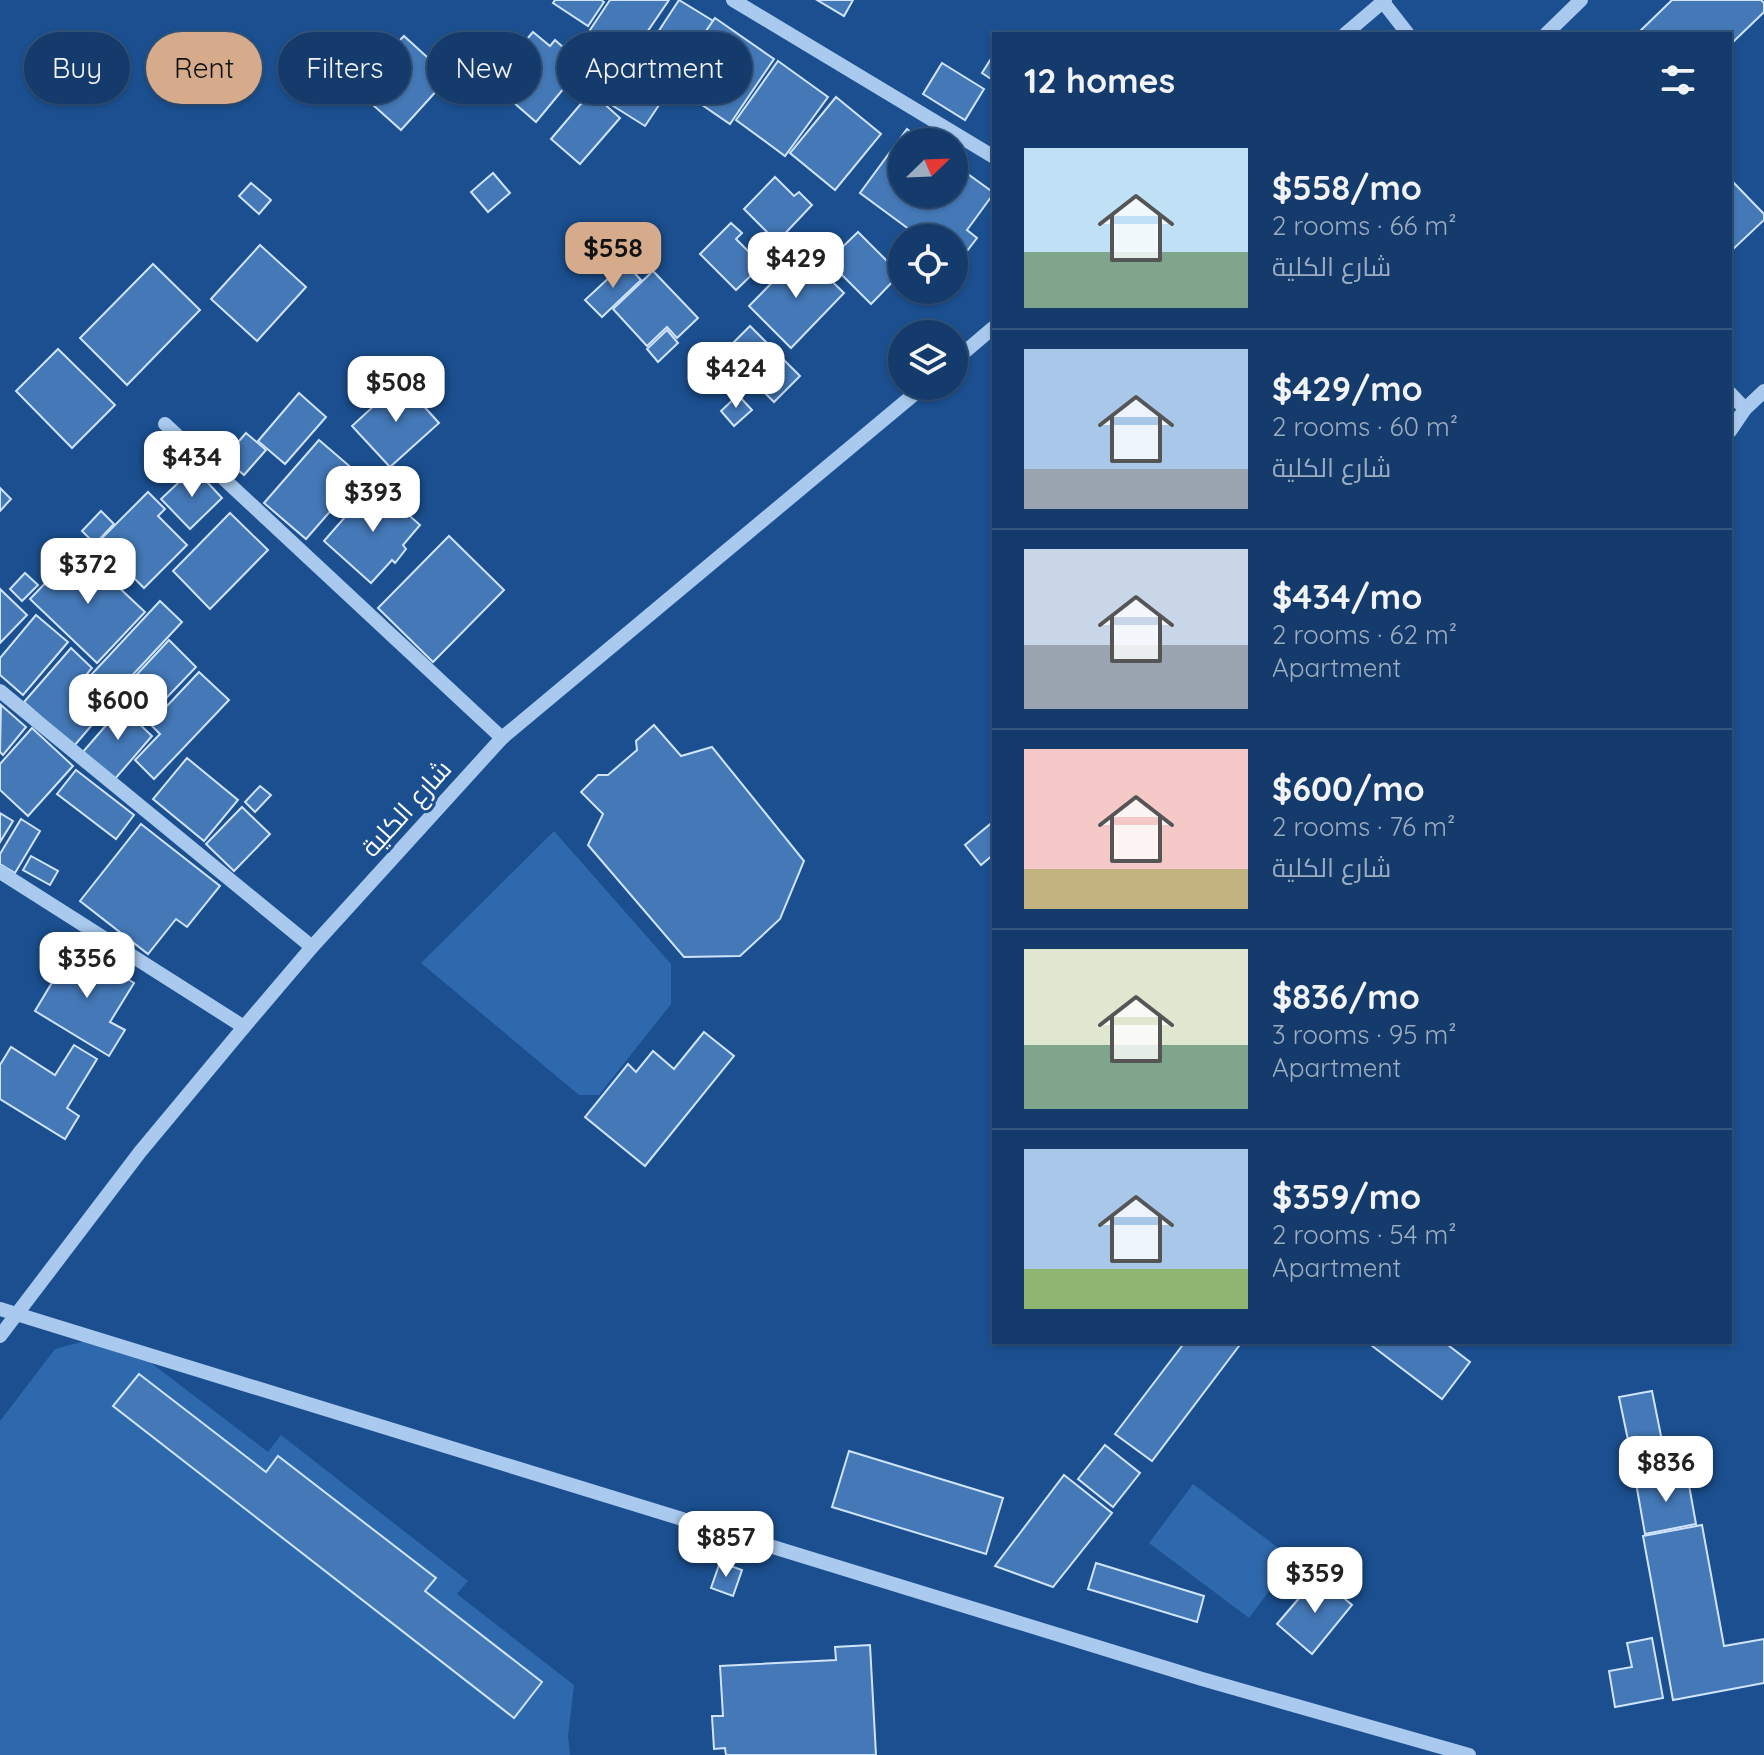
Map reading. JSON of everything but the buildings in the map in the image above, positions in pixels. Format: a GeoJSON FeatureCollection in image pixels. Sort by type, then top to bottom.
{"type":"FeatureCollection","features":[{"type":"Feature","properties":{"kind":"street"},"geometry":{"type":"LineString","coordinates":[[733,0],[992,156]]}},
{"type":"Feature","properties":{"kind":"street"},"geometry":{"type":"LineString","coordinates":[[1548,32],[1581,0]]}},
{"type":"Feature","properties":{"kind":"street"},"geometry":{"type":"LineString","coordinates":[[1347,32],[1384,1],[1407,32]]}},
{"type":"Feature","properties":{"kind":"street"},"geometry":{"type":"LineString","coordinates":[[968,349],[992,329]]}},
{"type":"Feature","properties":{"kind":"street"},"geometry":{"type":"LineString","coordinates":[[1732,428],[1745,409],[1764,391]]}},
{"type":"Feature","properties":{"kind":"street"},"geometry":{"type":"LineString","coordinates":[[1732,395],[1745,409]]}},
{"type":"Feature","properties":{"kind":"street","name":"شارع الكلية"},"geometry":{"type":"LineString","coordinates":[[0,1336],[140,1152],[244,1027],[312,947],[502,738],[907,400]]}},
{"type":"Feature","properties":{"kind":"street"},"geometry":{"type":"LineString","coordinates":[[165,424],[502,738]]}},
{"type":"Feature","properties":{"kind":"street"},"geometry":{"type":"LineString","coordinates":[[0,691],[312,947]]}},
{"type":"Feature","properties":{"kind":"street"},"geometry":{"type":"LineString","coordinates":[[0,872],[244,1027]]}},
{"type":"Feature","properties":{"kind":"street"},"geometry":{"type":"LineString","coordinates":[[0,1309],[1202,1679],[1469,1755]]}},
{"type":"Feature","properties":{"kind":"shaded area"},"geometry":{"type":"Polygon","coordinates":[[[554,831],[671,964],[671,1004],[599,1095],[579,1095],[421,963],[554,831]]]}},
{"type":"Feature","properties":{"kind":"shaded area"},"geometry":{"type":"Polygon","coordinates":[[[96,1338],[130,1347],[268,1452],[281,1435],[468,1581],[457,1594],[574,1685],[568,1736],[570,1755],[0,1755],[0,1421],[55,1349],[96,1338]]]}},
{"type":"Feature","properties":{"kind":"shaded area"},"geometry":{"type":"Polygon","coordinates":[[[1193,1484],[1293,1559],[1249,1618],[1149,1543],[1193,1484]]]}}]}
